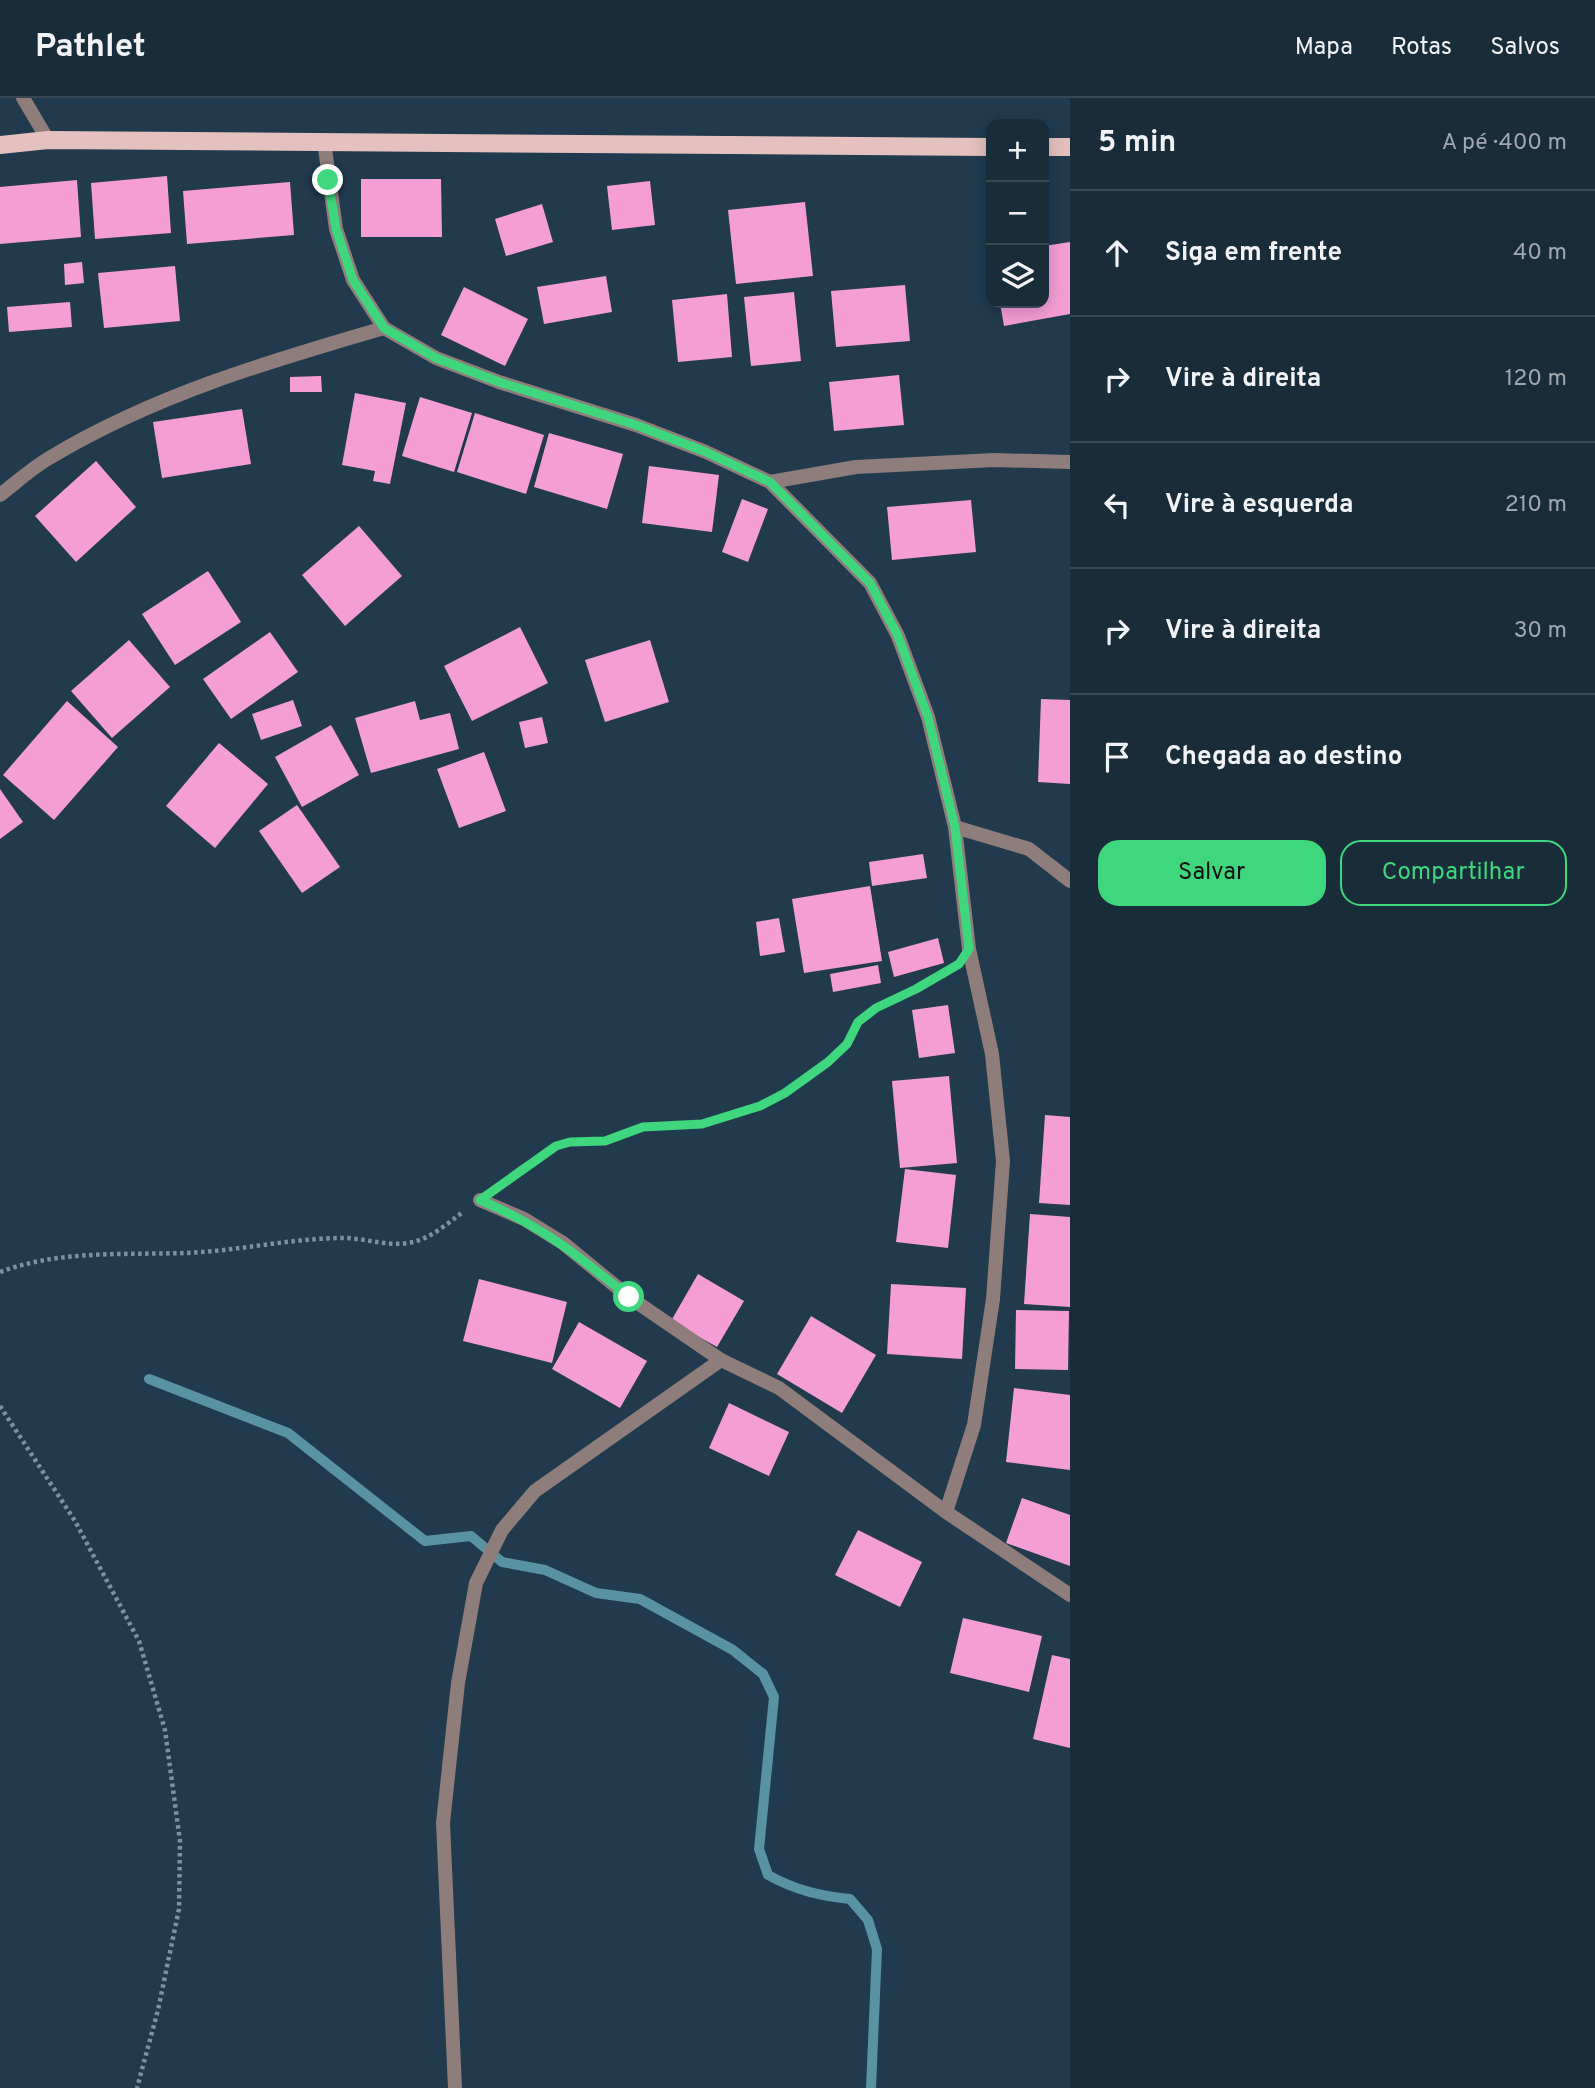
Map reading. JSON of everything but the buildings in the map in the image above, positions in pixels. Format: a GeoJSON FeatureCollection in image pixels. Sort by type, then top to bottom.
{"type":"FeatureCollection","features":[{"type":"Feature","properties":{"kind":"main road"},"geometry":{"type":"LineString","coordinates":[[0,145],[48,140],[986,147]]}},
{"type":"Feature","properties":{"kind":"main road"},"geometry":{"type":"LineString","coordinates":[[1049,147],[1070,147]]}},
{"type":"Feature","properties":{"kind":"street"},"geometry":{"type":"LineString","coordinates":[[23,98],[48,140]]}},
{"type":"Feature","properties":{"kind":"street"},"geometry":{"type":"LineString","coordinates":[[324,141],[336,229],[353,280],[384,328],[436,358],[499,382],[636,425],[706,452],[770,482],[870,583],[898,636],[928,717],[955,827],[969,949],[992,1054],[1003,1161],[993,1298],[974,1425],[946,1512]]}},
{"type":"Feature","properties":{"kind":"street"},"geometry":{"type":"LineString","coordinates":[[0,495],[51,457],[159,404],[253,366],[384,328]]}},
{"type":"Feature","properties":{"kind":"street"},"geometry":{"type":"LineString","coordinates":[[770,482],[856,467],[994,460],[1070,462]]}},
{"type":"Feature","properties":{"kind":"street"},"geometry":{"type":"LineString","coordinates":[[955,827],[1029,849],[1070,881]]}},
{"type":"Feature","properties":{"kind":"street"},"geometry":{"type":"LineString","coordinates":[[480,1200],[524,1219],[563,1243],[629,1297],[721,1360],[779,1388],[946,1512],[1070,1595]]}},
{"type":"Feature","properties":{"kind":"street"},"geometry":{"type":"LineString","coordinates":[[455,2088],[443,1824],[458,1683],[476,1583],[502,1530],[535,1491],[721,1360]]}},
{"type":"Feature","properties":{"kind":"path"},"geometry":{"type":"LineString","coordinates":[[0,1272],[72,1257],[126,1252],[185,1253],[342,1237],[388,1244],[414,1242],[437,1231],[556,1146],[570,1142],[605,1141],[643,1127],[702,1124],[760,1106],[785,1093],[828,1062],[847,1044],[858,1022],[876,1008],[959,964],[969,949]]}},
{"type":"Feature","properties":{"kind":"path"},"geometry":{"type":"LineString","coordinates":[[0,1406],[75,1521],[139,1641],[165,1730],[180,1841],[179,1909],[158,2010],[137,2088]]}},
{"type":"Feature","properties":{"kind":"waterway"},"geometry":{"type":"LineString","coordinates":[[149,1379],[288,1433],[425,1541],[471,1536],[502,1562],[545,1570],[596,1593],[640,1599],[733,1650],[763,1674],[774,1697],[759,1849],[768,1875],[808,1892],[850,1899],[868,1920],[877,1949],[871,2088]]}},
{"type":"Feature","properties":{"kind":"route"},"geometry":{"type":"LineString","coordinates":[[328,180],[336,229],[353,280],[384,328],[436,358],[499,382],[636,425],[706,452],[770,482],[870,583],[898,636],[928,717],[955,827],[969,949],[959,964],[876,1008],[858,1022],[847,1044],[828,1062],[785,1093],[760,1106],[702,1124],[643,1127],[605,1141],[570,1142],[556,1146],[480,1200],[524,1219],[563,1243],[629,1297]]}}]}
